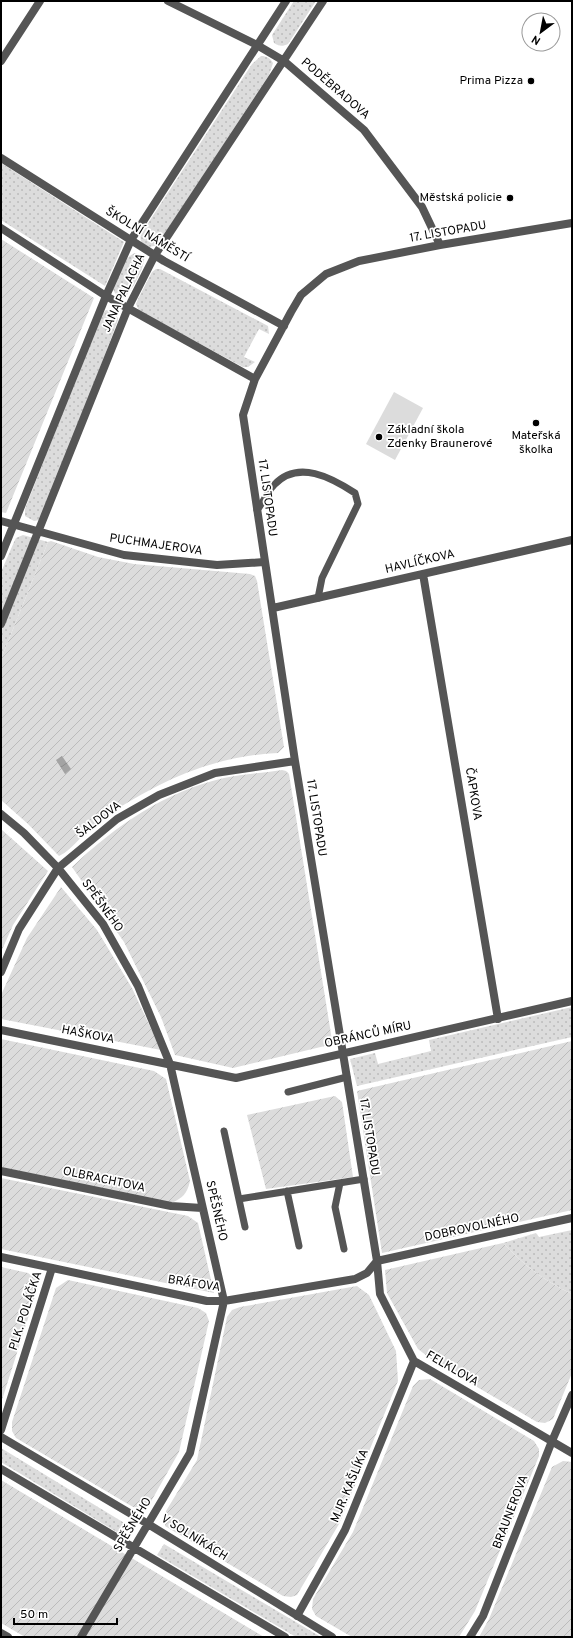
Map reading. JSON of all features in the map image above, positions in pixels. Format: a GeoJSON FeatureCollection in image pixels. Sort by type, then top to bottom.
{"type":"FeatureCollection","features":[{"type":"Feature","properties":{"kind":"street"},"geometry":{"type":"LineString","coordinates":[[1,61],[40,1]]}},
{"type":"Feature","properties":{"kind":"street","name":"PODĚBRADOVA"},"geometry":{"type":"LineString","coordinates":[[168,1],[257,45],[284,61],[364,130],[422,207],[440,245]]}},
{"type":"Feature","properties":{"kind":"street","name":"JANA PALACHA"},"geometry":{"type":"LineString","coordinates":[[1,556],[106,296],[131,240],[286,1]]}},
{"type":"Feature","properties":{"kind":"street","name":"JANA PALACHA"},"geometry":{"type":"LineString","coordinates":[[1,624],[128,308],[155,255],[323,1]]}},
{"type":"Feature","properties":{"kind":"street","name":"ŠKOLNÍ NÁMĚSTÍ"},"geometry":{"type":"LineString","coordinates":[[1,158],[155,255],[284,326]]}},
{"type":"Feature","properties":{"kind":"street","name":"17. LISTOPADU"},"geometry":{"type":"LineString","coordinates":[[377,1261],[295,761],[243,415],[255,379],[301,295],[326,274],[359,261],[440,245],[572,223]]}},
{"type":"Feature","properties":{"kind":"street"},"geometry":{"type":"LineString","coordinates":[[1,228],[106,296],[255,379]]}},
{"type":"Feature","properties":{"kind":"street","name":"PUCHMAJEROVA"},"geometry":{"type":"LineString","coordinates":[[1,521],[124,555],[216,565],[264,562]]}},
{"type":"Feature","properties":{"kind":"street","name":"HAVLÍČKOVA"},"geometry":{"type":"LineString","coordinates":[[273,608],[572,540]]}},
{"type":"Feature","properties":{"kind":"street","name":"ČAPKOVA"},"geometry":{"type":"LineString","coordinates":[[424,574],[498,1019]]}},
{"type":"Feature","properties":{"kind":"street","name":"ŠALDOVA"},"geometry":{"type":"LineString","coordinates":[[1,972],[19,929],[58,868],[116,819],[159,795],[215,773],[295,761]]}},
{"type":"Feature","properties":{"kind":"street","name":"SPĚŠNÉHO"},"geometry":{"type":"LineString","coordinates":[[1,814],[24,833],[58,868],[103,924],[134,979],[170,1064],[224,1301],[190,1453],[81,1637]]}},
{"type":"Feature","properties":{"kind":"street","name":"OBRÁNCŮ MÍRU"},"geometry":{"type":"LineString","coordinates":[[170,1064],[236,1078],[572,1001]]}},
{"type":"Feature","properties":{"kind":"street","name":"HAŠKOVA"},"geometry":{"type":"LineString","coordinates":[[1,1030],[170,1064]]}},
{"type":"Feature","properties":{"kind":"street","name":"OLBRACHTOVA"},"geometry":{"type":"LineString","coordinates":[[1,1171],[171,1206],[202,1208]]}},
{"type":"Feature","properties":{"kind":"street","name":"DOBROVOLNÉHO"},"geometry":{"type":"LineString","coordinates":[[377,1261],[572,1218]]}},
{"type":"Feature","properties":{"kind":"street","name":"BRÁFOVA"},"geometry":{"type":"LineString","coordinates":[[1,1258],[207,1301],[224,1301],[355,1279],[367,1273],[377,1261]]}},
{"type":"Feature","properties":{"kind":"street","name":"FELKLOVA"},"geometry":{"type":"LineString","coordinates":[[377,1261],[380,1294],[414,1361],[572,1453]]}},
{"type":"Feature","properties":{"kind":"street","name":"PLK. POLÁČKA"},"geometry":{"type":"LineString","coordinates":[[1,1430],[52,1268]]}},
{"type":"Feature","properties":{"kind":"street","name":"MJR. KAŠLÍKA"},"geometry":{"type":"LineString","coordinates":[[297,1616],[345,1530],[414,1361]]}},
{"type":"Feature","properties":{"kind":"street","name":"BRAUNEROVA"},"geometry":{"type":"LineString","coordinates":[[470,1637],[483,1616],[572,1395]]}},
{"type":"Feature","properties":{"kind":"street","name":"V SOLNÍKÁCH"},"geometry":{"type":"LineString","coordinates":[[1,1437],[148,1524],[332,1637]]}},
{"type":"Feature","properties":{"kind":"street"},"geometry":{"type":"LineString","coordinates":[[1,1469],[285,1637]]}},
{"type":"Feature","properties":{"kind":"street"},"geometry":{"type":"LineString","coordinates":[[1,1633],[8,1637]]}},
{"type":"Feature","properties":{"kind":"lane"},"geometry":{"type":"LineString","coordinates":[[257,510],[274,484],[291,474],[312,472],[342,485],[355,493],[358,504],[322,578],[318,598]]}},
{"type":"Feature","properties":{"kind":"lane"},"geometry":{"type":"LineString","coordinates":[[288,1092],[347,1077]]}},
{"type":"Feature","properties":{"kind":"lane"},"geometry":{"type":"LineString","coordinates":[[224,1131],[245,1227]]}},
{"type":"Feature","properties":{"kind":"lane"},"geometry":{"type":"LineString","coordinates":[[239,1199],[364,1180]]}},
{"type":"Feature","properties":{"kind":"lane"},"geometry":{"type":"LineString","coordinates":[[340,1183],[335,1207],[344,1249]]}},
{"type":"Feature","properties":{"kind":"lane"},"geometry":{"type":"LineString","coordinates":[[287,1191],[299,1246]]}},
{"type":"Feature","properties":{"kind":"shaded area"},"geometry":{"type":"Polygon","coordinates":[[[294,1],[316,1],[288,44],[284,46],[274,43],[272,35],[294,1]]]}},
{"type":"Feature","properties":{"kind":"shaded area"},"geometry":{"type":"Polygon","coordinates":[[[261,56],[265,56],[273,63],[269,75],[158,244],[151,247],[145,246],[140,238],[141,234],[252,64],[261,56]]]}},
{"type":"Feature","properties":{"kind":"shaded area"},"geometry":{"type":"Polygon","coordinates":[[[1,163],[124,242],[105,286],[1,220],[1,163]]]}},
{"type":"Feature","properties":{"kind":"shaded area"},"geometry":{"type":"Polygon","coordinates":[[[1,239],[94,298],[6,513],[1,512],[1,239]]]}},
{"type":"Feature","properties":{"kind":"shaded area"},"geometry":{"type":"Polygon","coordinates":[[[135,253],[144,257],[143,266],[130,292],[123,298],[116,295],[113,289],[127,259],[135,253]]]}},
{"type":"Feature","properties":{"kind":"shaded area"},"geometry":{"type":"Polygon","coordinates":[[[156,269],[160,269],[268,326],[269,334],[259,329],[244,357],[255,362],[248,367],[243,367],[139,311],[136,304],[138,299],[152,272],[156,269]]]}},
{"type":"Feature","properties":{"kind":"shaded area"},"geometry":{"type":"Polygon","coordinates":[[[106,310],[116,313],[118,320],[44,516],[40,520],[34,521],[25,516],[25,509],[100,317],[106,310]]]}},
{"type":"Feature","properties":{"kind":"shaded area"},"geometry":{"type":"Polygon","coordinates":[[[394,392],[423,408],[395,460],[366,444],[394,392]]]}},
{"type":"Feature","properties":{"kind":"shaded area"},"geometry":{"type":"Polygon","coordinates":[[[23,535],[48,542],[1,659],[1,572],[16,538],[23,535]]]}},
{"type":"Feature","properties":{"kind":"shaded area"},"geometry":{"type":"Polygon","coordinates":[[[51,541],[98,557],[134,564],[250,574],[255,576],[284,747],[278,753],[253,755],[205,766],[161,784],[118,808],[98,822],[69,849],[59,856],[28,824],[1,800],[1,659],[48,542],[51,541]]]}},
{"type":"Feature","properties":{"kind":"shaded area"},"geometry":{"type":"Polygon","coordinates":[[[282,770],[289,774],[332,1040],[329,1045],[233,1068],[175,1055],[161,1017],[124,942],[72,867],[88,852],[124,824],[162,801],[203,784],[224,778],[282,770]]]}},
{"type":"Feature","properties":{"kind":"shaded area"},"geometry":{"type":"Polygon","coordinates":[[[1,829],[48,871],[13,925],[1,952],[1,829]]]}},
{"type":"Feature","properties":{"kind":"shaded area"},"geometry":{"type":"Polygon","coordinates":[[[61,887],[97,930],[132,988],[161,1050],[1,1019],[1,995],[27,938],[61,887]]]}},
{"type":"Feature","properties":{"kind":"shaded area"},"geometry":{"type":"Polygon","coordinates":[[[572,1007],[572,1037],[357,1086],[350,1059],[375,1053],[378,1064],[431,1051],[429,1040],[572,1007]]]}},
{"type":"Feature","properties":{"kind":"shaded area"},"geometry":{"type":"Polygon","coordinates":[[[1,1039],[154,1071],[166,1079],[190,1181],[184,1195],[171,1203],[1,1167],[1,1039]]]}},
{"type":"Feature","properties":{"kind":"shaded area"},"geometry":{"type":"Polygon","coordinates":[[[572,1041],[572,1210],[382,1253],[357,1091],[572,1041]]]}},
{"type":"Feature","properties":{"kind":"shaded area"},"geometry":{"type":"Polygon","coordinates":[[[335,1096],[342,1102],[353,1177],[266,1189],[247,1115],[335,1096]]]}},
{"type":"Feature","properties":{"kind":"shaded area"},"geometry":{"type":"Polygon","coordinates":[[[1,1178],[188,1216],[198,1223],[214,1293],[1,1249],[1,1178]]]}},
{"type":"Feature","properties":{"kind":"shaded area"},"geometry":{"type":"Polygon","coordinates":[[[572,1230],[572,1294],[552,1284],[535,1272],[503,1243],[536,1233],[539,1237],[572,1230]]]}},
{"type":"Feature","properties":{"kind":"shaded area"},"geometry":{"type":"Polygon","coordinates":[[[503,1243],[535,1272],[552,1284],[572,1294],[572,1373],[553,1419],[545,1423],[537,1422],[436,1363],[418,1349],[387,1293],[385,1270],[503,1243]]]}},
{"type":"Feature","properties":{"kind":"shaded area"},"geometry":{"type":"Polygon","coordinates":[[[1,1267],[28,1273],[36,1279],[38,1287],[1,1403],[1,1267]]]}},
{"type":"Feature","properties":{"kind":"shaded area"},"geometry":{"type":"Polygon","coordinates":[[[68,1280],[198,1308],[206,1313],[209,1321],[179,1452],[149,1505],[143,1508],[133,1507],[16,1438],[12,1431],[12,1422],[56,1288],[68,1280]]]}},
{"type":"Feature","properties":{"kind":"shaded area"},"geometry":{"type":"Polygon","coordinates":[[[357,1286],[369,1295],[396,1351],[398,1381],[339,1524],[297,1595],[291,1597],[283,1596],[165,1526],[166,1511],[197,1460],[227,1317],[232,1310],[240,1307],[357,1286]]]}},
{"type":"Feature","properties":{"kind":"shaded area"},"geometry":{"type":"Polygon","coordinates":[[[430,1379],[534,1441],[539,1449],[539,1456],[475,1611],[459,1637],[352,1637],[316,1616],[312,1609],[313,1599],[353,1532],[413,1386],[419,1380],[430,1379]]]}},
{"type":"Feature","properties":{"kind":"shaded area"},"geometry":{"type":"Polygon","coordinates":[[[1,1448],[126,1524],[120,1534],[1,1462],[1,1448]]]}},
{"type":"Feature","properties":{"kind":"shaded area"},"geometry":{"type":"Polygon","coordinates":[[[563,1461],[572,1462],[572,1637],[479,1637],[489,1619],[552,1467],[563,1461]]]}},
{"type":"Feature","properties":{"kind":"shaded area"},"geometry":{"type":"Polygon","coordinates":[[[1,1480],[264,1637],[25,1637],[1,1623],[1,1480]]]}},
{"type":"Feature","properties":{"kind":"shaded area"},"geometry":{"type":"Polygon","coordinates":[[[164,1544],[321,1637],[296,1637],[157,1555],[164,1544]]]}},
{"type":"Feature","properties":{"kind":"water"},"geometry":{"type":"Polygon","coordinates":[[[62,756],[71,769],[65,774],[56,760],[62,756]]]}},
{"type":"Feature","properties":{"kind":"place","name":"Prima Pizza"},"geometry":{"type":"Point","coordinates":[531,81]}},
{"type":"Feature","properties":{"kind":"place","name":"Městská policie"},"geometry":{"type":"Point","coordinates":[510,198]}},
{"type":"Feature","properties":{"kind":"place","name":"Mateřská školka"},"geometry":{"type":"Point","coordinates":[536,423]}},
{"type":"Feature","properties":{"kind":"place","name":"Základní škola Zdenky Braunerové"},"geometry":{"type":"Point","coordinates":[379,437]}}]}
